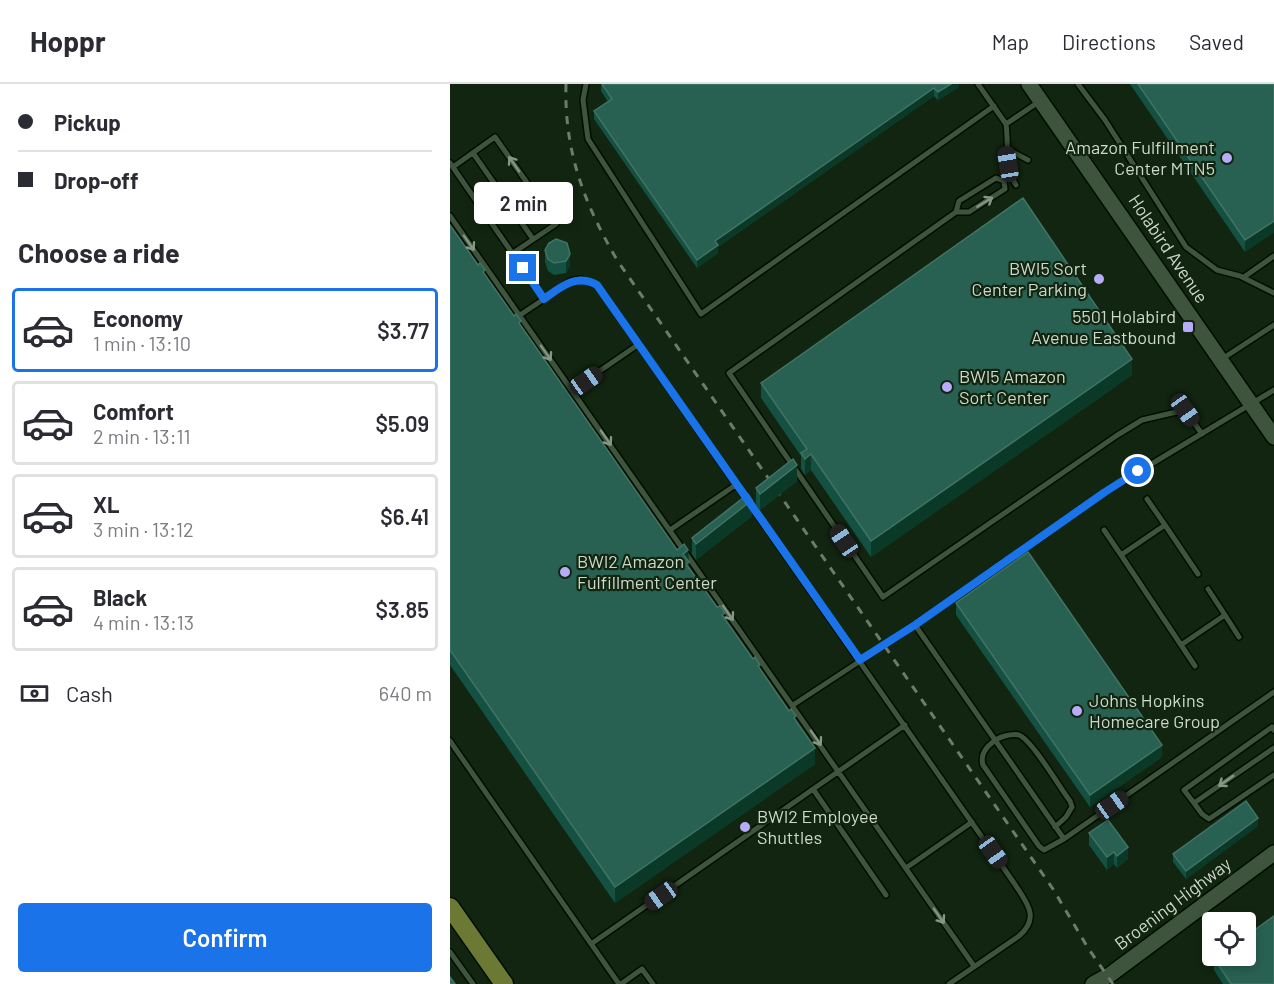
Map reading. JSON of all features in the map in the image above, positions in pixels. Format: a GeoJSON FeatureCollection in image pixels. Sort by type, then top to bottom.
{"type":"FeatureCollection","features":[{"type":"Feature","properties":{"kind":"main road","name":"Holabird Avenue"},"geometry":{"type":"LineString","coordinates":[[1029,84],[1274,437]]}},
{"type":"Feature","properties":{"kind":"main road","name":"Broening Highway"},"geometry":{"type":"LineString","coordinates":[[1093,984],[1111,974],[1274,853]]}},
{"type":"Feature","properties":{"kind":"main road"},"geometry":{"type":"LineString","coordinates":[[450,907],[504,984]]}},
{"type":"Feature","properties":{"kind":"lane"},"geometry":{"type":"LineString","coordinates":[[586,84],[583,100],[588,139],[701,314],[994,106]]}},
{"type":"Feature","properties":{"kind":"lane"},"geometry":{"type":"LineString","coordinates":[[978,84],[1006,124],[1010,176],[1016,185]]}},
{"type":"Feature","properties":{"kind":"lane"},"geometry":{"type":"LineString","coordinates":[[1078,84],[1105,120],[1186,247],[1217,270],[1244,277],[1274,293]]}},
{"type":"Feature","properties":{"kind":"lane"},"geometry":{"type":"LineString","coordinates":[[1006,124],[1041,100]]}},
{"type":"Feature","properties":{"kind":"lane"},"geometry":{"type":"LineString","coordinates":[[513,253],[556,224],[495,137],[451,165],[544,299]]}},
{"type":"Feature","properties":{"kind":"lane"},"geometry":{"type":"LineString","coordinates":[[1007,149],[1028,160]]}},
{"type":"Feature","properties":{"kind":"lane"},"geometry":{"type":"LineString","coordinates":[[473,153],[533,239]]}},
{"type":"Feature","properties":{"kind":"lane"},"geometry":{"type":"LineString","coordinates":[[1004,181],[1010,176]]}},
{"type":"Feature","properties":{"kind":"lane"},"geometry":{"type":"LineString","coordinates":[[956,212],[959,201],[978,188],[996,178],[1004,181]]}},
{"type":"Feature","properties":{"kind":"lane"},"geometry":{"type":"LineString","coordinates":[[1004,181],[1005,189],[969,212],[956,212],[729,373],[883,597],[1142,420],[1185,410],[1202,434]]}},
{"type":"Feature","properties":{"kind":"lane"},"geometry":{"type":"LineString","coordinates":[[450,216],[974,966]]}},
{"type":"Feature","properties":{"kind":"lane"},"geometry":{"type":"LineString","coordinates":[[1244,277],[1274,256]]}},
{"type":"Feature","properties":{"kind":"lane"},"geometry":{"type":"LineString","coordinates":[[520,315],[571,281],[581,279],[593,283],[600,289],[1014,883],[1029,908],[1031,921],[1024,931],[949,984]]}},
{"type":"Feature","properties":{"kind":"lane"},"geometry":{"type":"LineString","coordinates":[[1220,360],[1274,325]]}},
{"type":"Feature","properties":{"kind":"lane"},"geometry":{"type":"LineString","coordinates":[[573,390],[639,344]]}},
{"type":"Feature","properties":{"kind":"lane"},"geometry":{"type":"LineString","coordinates":[[793,705],[915,625],[1105,492],[1274,390]]}},
{"type":"Feature","properties":{"kind":"lane"},"geometry":{"type":"LineString","coordinates":[[670,531],[737,484]]}},
{"type":"Feature","properties":{"kind":"lane"},"geometry":{"type":"LineString","coordinates":[[1147,499],[1198,574]]}},
{"type":"Feature","properties":{"kind":"lane"},"geometry":{"type":"LineString","coordinates":[[1121,555],[1165,525]]}},
{"type":"Feature","properties":{"kind":"lane"},"geometry":{"type":"LineString","coordinates":[[1104,530],[1195,666]]}},
{"type":"Feature","properties":{"kind":"lane"},"geometry":{"type":"LineString","coordinates":[[1208,589],[1239,637]]}},
{"type":"Feature","properties":{"kind":"lane"},"geometry":{"type":"LineString","coordinates":[[1181,645],[1225,615]]}},
{"type":"Feature","properties":{"kind":"lane"},"geometry":{"type":"LineString","coordinates":[[915,625],[1064,838]]}},
{"type":"Feature","properties":{"kind":"lane"},"geometry":{"type":"LineString","coordinates":[[1055,827],[1066,818],[1072,807],[1070,801],[1030,744],[1017,735],[994,740],[983,753],[981,759],[983,765],[1039,846],[1044,849],[1064,838],[1274,692]]}},
{"type":"Feature","properties":{"kind":"lane"},"geometry":{"type":"LineString","coordinates":[[591,944],[905,726]]}},
{"type":"Feature","properties":{"kind":"lane"},"geometry":{"type":"LineString","coordinates":[[1274,730],[1272,727],[1184,790],[1202,814],[1209,819],[1274,775]]}},
{"type":"Feature","properties":{"kind":"lane"},"geometry":{"type":"LineString","coordinates":[[450,741],[620,984],[642,969],[653,984]]}},
{"type":"Feature","properties":{"kind":"lane"},"geometry":{"type":"LineString","coordinates":[[1194,803],[1274,748]]}},
{"type":"Feature","properties":{"kind":"lane"},"geometry":{"type":"LineString","coordinates":[[813,789],[886,895]]}},
{"type":"Feature","properties":{"kind":"lane"},"geometry":{"type":"LineString","coordinates":[[906,868],[972,822]]}},
{"type":"Feature","properties":{"kind":"lane"},"geometry":{"type":"LineString","coordinates":[[450,952],[473,984]]}},
{"type":"Feature","properties":{"kind":"building"},"geometry":{"type":"Polygon","coordinates":[[[602,84],[951,84],[938,92],[934,88],[715,241],[718,245],[697,260],[594,111],[612,99],[602,84]]]}},
{"type":"Feature","properties":{"kind":"building","name":"Amazon Fulfillment Center MTN5"},"geometry":{"type":"Polygon","coordinates":[[[1138,84],[1274,84],[1274,221],[1245,240],[1138,84]]]}},
{"type":"Feature","properties":{"kind":"building","name":"BWI5 Amazon Sort Center"},"geometry":{"type":"Polygon","coordinates":[[[1023,198],[1132,359],[871,541],[811,454],[805,459],[801,453],[807,449],[761,383],[1023,198]]]}},
{"type":"Feature","properties":{"kind":"building","name":"BWI2 Amazon Fulfillment Center"},"geometry":{"type":"Polygon","coordinates":[[[450,225],[478,265],[480,263],[485,270],[483,272],[514,316],[516,314],[521,321],[519,323],[677,550],[684,544],[688,550],[683,554],[689,562],[686,564],[717,607],[720,606],[725,613],[722,615],[753,659],[755,657],[760,665],[758,666],[789,711],[791,709],[796,716],[794,718],[815,748],[615,887],[450,650],[450,225]]]}},
{"type":"Feature","properties":{"kind":"building"},"geometry":{"type":"Polygon","coordinates":[[[556,239],[567,243],[570,254],[566,261],[554,263],[548,259],[545,250],[549,243],[556,239]]]}},
{"type":"Feature","properties":{"kind":"building"},"geometry":{"type":"Polygon","coordinates":[[[793,459],[797,465],[760,494],[756,488],[793,459]]]}},
{"type":"Feature","properties":{"kind":"building"},"geometry":{"type":"Polygon","coordinates":[[[748,494],[752,500],[696,544],[692,538],[748,494]]]}},
{"type":"Feature","properties":{"kind":"building"},"geometry":{"type":"Polygon","coordinates":[[[1028,552],[1162,745],[1090,795],[956,603],[1028,552]]]}},
{"type":"Feature","properties":{"kind":"building"},"geometry":{"type":"Polygon","coordinates":[[[1246,801],[1258,818],[1186,871],[1173,854],[1246,801]]]}},
{"type":"Feature","properties":{"kind":"building"},"geometry":{"type":"Polygon","coordinates":[[[1108,820],[1128,847],[1117,856],[1114,852],[1107,857],[1089,833],[1108,820]]]}},
{"type":"Feature","properties":{"kind":"building"},"geometry":{"type":"Polygon","coordinates":[[[1274,916],[1274,984],[1231,984],[1219,966],[1256,966],[1256,929],[1274,916]]]}},
{"type":"Feature","properties":{"kind":"railway"},"geometry":{"type":"LineString","coordinates":[[566,84],[568,132],[578,176],[595,218],[617,260],[1053,889],[1088,948],[1113,984]]}},
{"type":"Feature","properties":{"kind":"place","name":"Amazon Fulfillment Center MTN5"},"geometry":{"type":"Point","coordinates":[1227,158]}},
{"type":"Feature","properties":{"kind":"place","name":"BWI5 Sort Center Parking"},"geometry":{"type":"Point","coordinates":[1099,279]}},
{"type":"Feature","properties":{"kind":"place","name":"5501 Holabird Avenue Eastbound"},"geometry":{"type":"Point","coordinates":[1188,327]}},
{"type":"Feature","properties":{"kind":"place","name":"BWI5 Amazon Sort Center"},"geometry":{"type":"Point","coordinates":[947,387]}},
{"type":"Feature","properties":{"kind":"place","name":"BWI2 Amazon Fulfillment Center"},"geometry":{"type":"Point","coordinates":[565,572]}},
{"type":"Feature","properties":{"kind":"place","name":"Johns Hopkins Homecare Group"},"geometry":{"type":"Point","coordinates":[1077,711]}},
{"type":"Feature","properties":{"kind":"place","name":"BWI2 Employee Shuttles"},"geometry":{"type":"Point","coordinates":[745,827]}},
{"type":"Feature","properties":{"kind":"route"},"geometry":{"type":"LineString","coordinates":[[523,268],[544,299],[571,281],[581,279],[597,285],[860,660],[915,625],[1138,471]]}}]}
